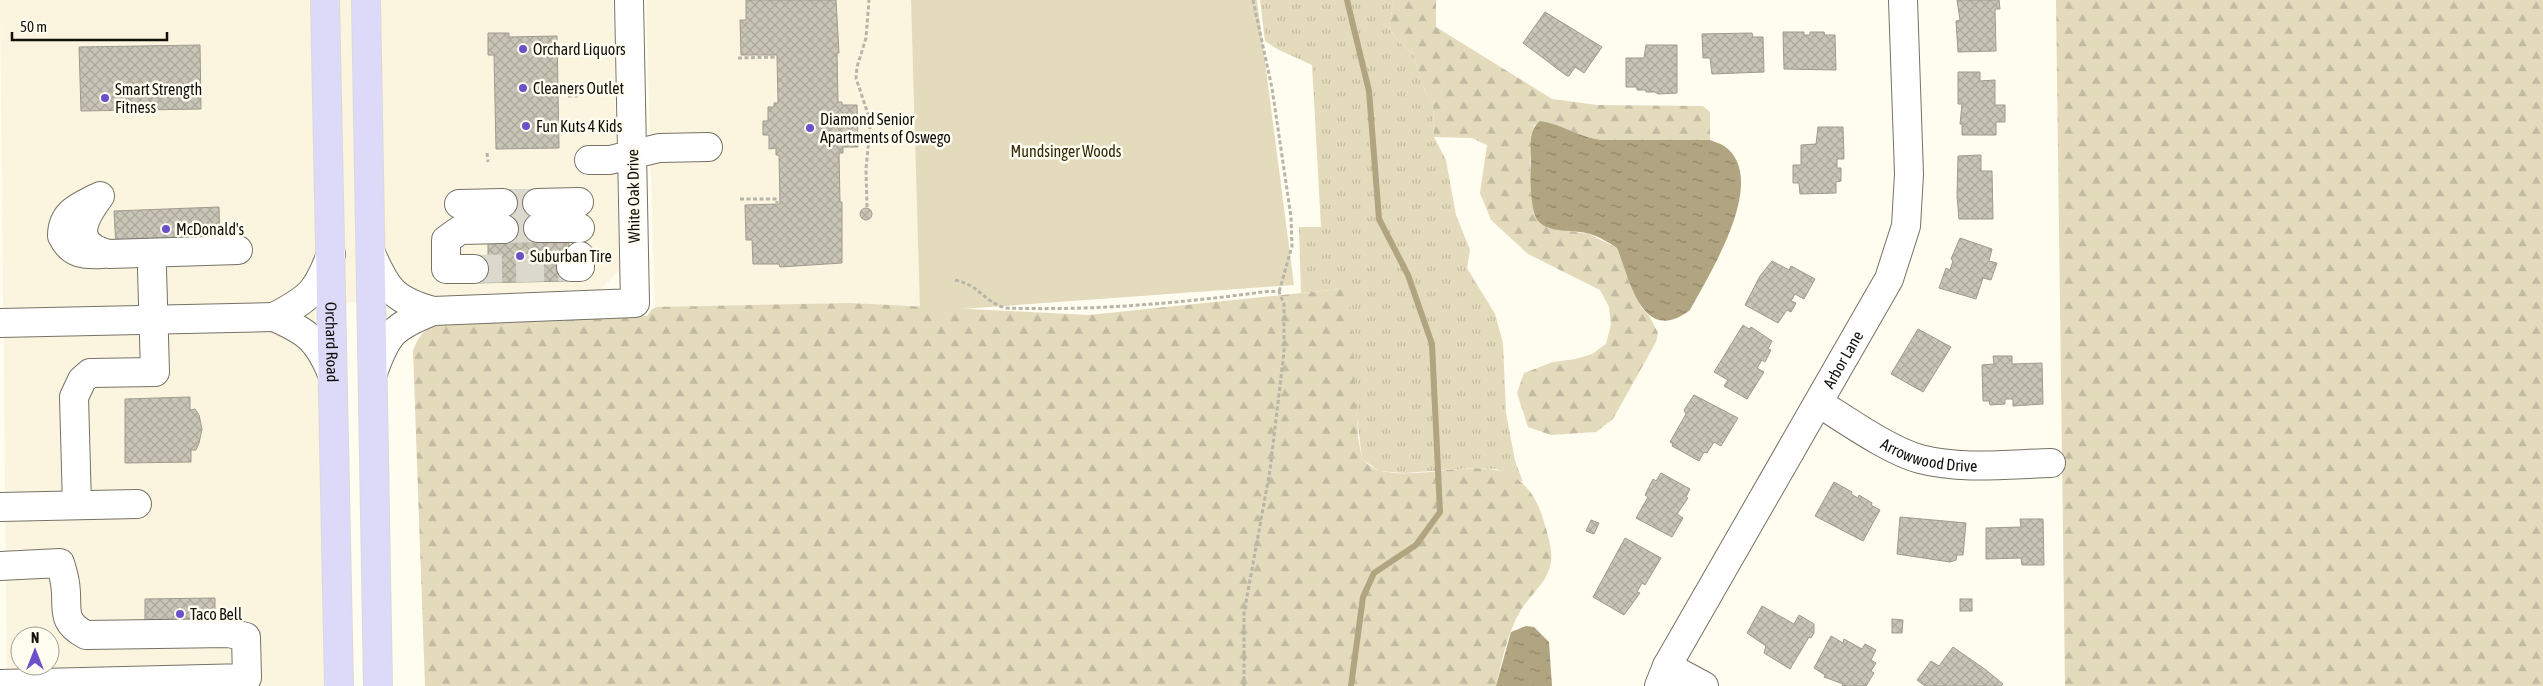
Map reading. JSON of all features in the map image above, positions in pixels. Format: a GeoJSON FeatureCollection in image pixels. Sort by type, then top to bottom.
{"type":"FeatureCollection","features":[{"type":"Feature","properties":{"kind":"main road","name":"Orchard Road"},"geometry":{"type":"LineString","coordinates":[[326,0],[339,686]]}},
{"type":"Feature","properties":{"kind":"main road"},"geometry":{"type":"LineString","coordinates":[[366,0],[378,686]]}},
{"type":"Feature","properties":{"kind":"street","name":"White Oak Drive"},"geometry":{"type":"LineString","coordinates":[[433,311],[635,303],[628,0]]}},
{"type":"Feature","properties":{"kind":"street","name":"Arbor Lane"},"geometry":{"type":"LineString","coordinates":[[1663,676],[1889,279],[1906,226],[1909,174],[1902,0]]}},
{"type":"Feature","properties":{"kind":"street"},"geometry":{"type":"LineString","coordinates":[[589,160],[610,160],[659,148],[708,147]]}},
{"type":"Feature","properties":{"kind":"street"},"geometry":{"type":"LineString","coordinates":[[100,196],[85,216],[83,230],[87,243],[95,250],[108,254],[238,250]]}},
{"type":"Feature","properties":{"kind":"street"},"geometry":{"type":"LineString","coordinates":[[538,216],[579,215]]}},
{"type":"Feature","properties":{"kind":"street"},"geometry":{"type":"LineString","coordinates":[[474,269],[446,269],[446,240],[459,217],[504,216]]}},
{"type":"Feature","properties":{"kind":"street"},"geometry":{"type":"LineString","coordinates":[[371,253],[382,280],[395,294],[410,304],[433,311]]}},
{"type":"Feature","properties":{"kind":"street"},"geometry":{"type":"LineString","coordinates":[[0,323],[274,317],[309,297],[321,282],[331,254]]}},
{"type":"Feature","properties":{"kind":"street"},"geometry":{"type":"LineString","coordinates":[[77,505],[74,398],[78,387],[90,373],[155,372],[152,270]]}},
{"type":"Feature","properties":{"kind":"street"},"geometry":{"type":"LineString","coordinates":[[373,373],[384,341],[404,322],[433,311]]}},
{"type":"Feature","properties":{"kind":"street"},"geometry":{"type":"LineString","coordinates":[[274,317],[309,337],[322,350],[332,374]]}},
{"type":"Feature","properties":{"kind":"street","name":"Arrowwood Drive"},"geometry":{"type":"LineString","coordinates":[[1819,403],[1878,440],[1920,459],[1961,464],[2051,463]]}},
{"type":"Feature","properties":{"kind":"street"},"geometry":{"type":"LineString","coordinates":[[0,506],[137,504]]}},
{"type":"Feature","properties":{"kind":"street"},"geometry":{"type":"LineString","coordinates":[[0,566],[60,563],[66,583],[67,618],[75,629],[86,635],[229,633],[246,637],[247,678],[0,685],[0,670]]}},
{"type":"Feature","properties":{"kind":"street"},"geometry":{"type":"LineString","coordinates":[[1663,676],[1704,686]]}},
{"type":"Feature","properties":{"kind":"path"},"geometry":{"type":"LineString","coordinates":[[867,208],[866,169],[870,127],[868,114],[856,78],[857,67],[866,38],[869,0]]}},
{"type":"Feature","properties":{"kind":"path"},"geometry":{"type":"LineString","coordinates":[[1244,686],[1244,613],[1270,470],[1284,352],[1284,304],[1279,292],[1292,246],[1291,217],[1272,88],[1253,0]]}},
{"type":"Feature","properties":{"kind":"path"},"geometry":{"type":"LineString","coordinates":[[738,58],[776,57]]}},
{"type":"Feature","properties":{"kind":"path"},"geometry":{"type":"LineString","coordinates":[[568,96],[578,96]]}},
{"type":"Feature","properties":{"kind":"path"},"geometry":{"type":"LineString","coordinates":[[487,153],[488,162]]}},
{"type":"Feature","properties":{"kind":"path"},"geometry":{"type":"LineString","coordinates":[[740,199],[776,198],[776,203]]}},
{"type":"Feature","properties":{"kind":"path"},"geometry":{"type":"LineString","coordinates":[[955,280],[975,287],[994,304],[1005,308],[1088,309],[1153,306],[1270,291],[1279,292]]}},
{"type":"Feature","properties":{"kind":"shaded area"},"geometry":{"type":"Polygon","coordinates":[[[0,0],[613,0],[619,271],[599,291],[315,304],[328,686],[7,686],[0,0]]]}},
{"type":"Feature","properties":{"kind":"shaded area"},"geometry":{"type":"Polygon","coordinates":[[[646,0],[911,0],[920,312],[655,314],[646,0]]]}},
{"type":"Feature","properties":{"kind":"green space","name":"Mundsinger Woods"},"geometry":{"type":"Polygon","coordinates":[[[911,0],[1257,0],[1294,285],[920,312],[911,0]]]}},
{"type":"Feature","properties":{"kind":"green space"},"geometry":{"type":"Polygon","coordinates":[[[1260,0],[1394,0],[1389,26],[1396,39],[1413,54],[1425,91],[1433,103],[1434,137],[1446,160],[1456,215],[1470,250],[1467,268],[1495,314],[1503,343],[1506,413],[1515,461],[1523,482],[1496,469],[1473,468],[1405,473],[1379,471],[1362,459],[1341,289],[1301,293],[1299,227],[1321,227],[1312,65],[1279,50],[1265,41],[1260,0]]]}},
{"type":"Feature","properties":{"kind":"green space"},"geometry":{"type":"Polygon","coordinates":[[[1394,0],[1436,0],[1436,27],[1552,99],[1597,105],[1703,106],[1710,112],[1710,140],[1601,140],[1552,125],[1534,125],[1530,165],[1534,213],[1539,223],[1548,228],[1589,234],[1617,248],[1641,307],[1650,317],[1658,333],[1656,342],[1613,419],[1596,432],[1551,435],[1528,427],[1517,393],[1524,373],[1553,362],[1576,359],[1592,354],[1606,344],[1611,325],[1609,307],[1600,290],[1528,254],[1491,220],[1480,193],[1487,145],[1472,138],[1434,137],[1433,103],[1425,91],[1413,54],[1396,39],[1389,26],[1394,0]]]}},
{"type":"Feature","properties":{"kind":"green space"},"geometry":{"type":"Polygon","coordinates":[[[2056,0],[2543,0],[2543,686],[2065,686],[2056,0]]]}},
{"type":"Feature","properties":{"kind":"green space"},"geometry":{"type":"Polygon","coordinates":[[[1341,289],[1350,295],[1358,437],[1362,459],[1378,470],[1404,473],[1476,468],[1498,471],[1517,479],[1532,495],[1544,522],[1551,552],[1551,564],[1544,580],[1524,605],[1516,619],[1505,647],[1496,686],[425,686],[413,351],[424,332],[432,327],[444,323],[647,316],[652,309],[657,307],[850,303],[1089,315],[1341,289]]]}},
{"type":"Feature","properties":{"kind":"water"},"geometry":{"type":"Polygon","coordinates":[[[1540,121],[1601,140],[1710,140],[1724,146],[1737,161],[1741,180],[1739,203],[1721,252],[1690,310],[1674,319],[1660,320],[1649,315],[1633,291],[1617,248],[1594,235],[1555,230],[1542,225],[1538,221],[1533,209],[1531,192],[1531,145],[1532,134],[1540,121]]]}},
{"type":"Feature","properties":{"kind":"water"},"geometry":{"type":"Polygon","coordinates":[[[1526,626],[1534,627],[1549,642],[1552,686],[1496,686],[1511,632],[1526,626]]]}},
{"type":"Feature","properties":{"kind":"building","name":"Diamond Senior Apartments of Oswego"},"geometry":{"type":"Polygon","coordinates":[[[746,0],[836,0],[839,53],[837,53],[838,102],[842,102],[842,105],[857,105],[858,147],[843,147],[843,153],[839,153],[840,202],[842,202],[842,263],[780,267],[779,264],[753,264],[752,240],[746,240],[745,205],[780,204],[779,155],[776,155],[776,148],[769,149],[769,135],[763,135],[763,121],[768,121],[768,107],[774,107],[774,103],[778,103],[777,55],[741,55],[740,20],[746,20],[746,0]]]}},
{"type":"Feature","properties":{"kind":"building"},"geometry":{"type":"Polygon","coordinates":[[[1957,0],[1999,0],[2000,9],[1995,9],[1996,51],[1958,52],[1956,21],[1960,20],[1957,0]]]}},
{"type":"Feature","properties":{"kind":"building"},"geometry":{"type":"Polygon","coordinates":[[[1545,12],[1602,47],[1584,73],[1575,67],[1567,76],[1523,43],[1545,12]]]}},
{"type":"Feature","properties":{"kind":"building"},"geometry":{"type":"Polygon","coordinates":[[[1783,32],[1804,32],[1804,35],[1810,35],[1810,32],[1824,32],[1825,35],[1835,35],[1836,70],[1784,69],[1783,32]]]}},
{"type":"Feature","properties":{"kind":"building"},"geometry":{"type":"Polygon","coordinates":[[[488,33],[509,33],[509,37],[557,36],[559,148],[496,149],[494,55],[488,55],[488,33]]]}},
{"type":"Feature","properties":{"kind":"building"},"geometry":{"type":"Polygon","coordinates":[[[1752,33],[1753,37],[1763,37],[1764,72],[1712,74],[1710,58],[1703,58],[1702,34],[1752,33]]]}},
{"type":"Feature","properties":{"kind":"building"},"geometry":{"type":"Polygon","coordinates":[[[200,45],[201,109],[81,111],[79,47],[200,45]]]}},
{"type":"Feature","properties":{"kind":"building"},"geometry":{"type":"Polygon","coordinates":[[[1646,45],[1677,45],[1677,93],[1658,94],[1646,92],[1646,90],[1637,90],[1637,87],[1626,87],[1626,58],[1644,58],[1646,45]]]}},
{"type":"Feature","properties":{"kind":"building"},"geometry":{"type":"Polygon","coordinates":[[[1958,72],[1980,72],[1980,81],[1995,80],[1995,105],[2005,105],[2005,122],[1996,122],[1996,135],[1962,135],[1962,124],[1960,124],[1962,104],[1958,104],[1958,72]]]}},
{"type":"Feature","properties":{"kind":"building"},"geometry":{"type":"Polygon","coordinates":[[[1818,127],[1843,127],[1844,159],[1837,159],[1837,168],[1841,168],[1841,181],[1836,182],[1836,193],[1800,194],[1799,183],[1793,183],[1793,165],[1801,165],[1801,145],[1816,144],[1818,127]]]}},
{"type":"Feature","properties":{"kind":"building"},"geometry":{"type":"Polygon","coordinates":[[[1981,155],[1981,171],[1992,171],[1993,219],[1959,219],[1957,196],[1958,156],[1981,155]]]}},
{"type":"Feature","properties":{"kind":"building"},"geometry":{"type":"Polygon","coordinates":[[[536,194],[569,238],[569,281],[475,283],[475,257],[488,256],[488,239],[505,195],[536,194]]]}},
{"type":"Feature","properties":{"kind":"building"},"geometry":{"type":"Polygon","coordinates":[[[219,207],[220,244],[116,248],[114,211],[219,207]]]}},
{"type":"Feature","properties":{"kind":"building"},"geometry":{"type":"Polygon","coordinates":[[[868,208],[871,209],[871,219],[864,220],[861,219],[860,212],[861,209],[868,208]]]}},
{"type":"Feature","properties":{"kind":"building"},"geometry":{"type":"Polygon","coordinates":[[[1960,238],[1992,249],[1989,261],[1997,263],[1991,280],[1983,278],[1976,299],[1939,288],[1946,268],[1950,270],[1953,261],[1951,259],[1960,238]]]}},
{"type":"Feature","properties":{"kind":"building"},"geometry":{"type":"Polygon","coordinates":[[[1772,261],[1789,270],[1791,266],[1815,279],[1804,299],[1795,294],[1791,301],[1796,303],[1791,312],[1787,310],[1778,323],[1745,305],[1760,276],[1772,261]]]}},
{"type":"Feature","properties":{"kind":"building"},"geometry":{"type":"Polygon","coordinates":[[[1743,325],[1749,329],[1751,327],[1772,341],[1768,349],[1771,350],[1765,362],[1762,360],[1757,368],[1764,372],[1747,399],[1724,386],[1728,380],[1714,372],[1743,325]]]}},
{"type":"Feature","properties":{"kind":"building"},"geometry":{"type":"Polygon","coordinates":[[[1918,329],[1951,347],[1923,392],[1891,374],[1918,329]]]}},
{"type":"Feature","properties":{"kind":"building"},"geometry":{"type":"Polygon","coordinates":[[[1993,356],[2012,356],[2012,364],[2042,363],[2043,404],[2013,406],[2013,399],[2005,399],[2005,404],[1990,405],[1989,401],[1983,401],[1982,365],[1994,364],[1993,356]]]}},
{"type":"Feature","properties":{"kind":"building"},"geometry":{"type":"Polygon","coordinates":[[[1694,395],[1738,418],[1721,446],[1714,442],[1707,453],[1704,452],[1699,461],[1672,446],[1673,444],[1670,442],[1686,414],[1684,410],[1694,395]]]}},
{"type":"Feature","properties":{"kind":"building"},"geometry":{"type":"Polygon","coordinates":[[[190,397],[190,410],[195,409],[199,415],[202,429],[196,450],[191,450],[191,462],[125,463],[125,399],[190,397]]]}},
{"type":"Feature","properties":{"kind":"building"},"geometry":{"type":"Polygon","coordinates":[[[1661,473],[1690,489],[1686,497],[1688,498],[1677,514],[1683,518],[1672,537],[1636,518],[1648,497],[1645,495],[1653,479],[1656,481],[1661,473]]]}},
{"type":"Feature","properties":{"kind":"building"},"geometry":{"type":"Polygon","coordinates":[[[1834,482],[1852,492],[1851,494],[1858,498],[1859,495],[1880,510],[1863,541],[1815,516],[1834,482]]]}},
{"type":"Feature","properties":{"kind":"building"},"geometry":{"type":"Polygon","coordinates":[[[1900,517],[1966,523],[1963,555],[1957,555],[1956,560],[1950,562],[1897,554],[1900,517]]]}},
{"type":"Feature","properties":{"kind":"building"},"geometry":{"type":"Polygon","coordinates":[[[2020,519],[2043,519],[2044,565],[2022,565],[2021,558],[1986,559],[1986,528],[2021,527],[2020,519]]]}},
{"type":"Feature","properties":{"kind":"building"},"geometry":{"type":"Polygon","coordinates":[[[1591,520],[1599,523],[1594,534],[1586,531],[1591,520]]]}},
{"type":"Feature","properties":{"kind":"building"},"geometry":{"type":"Polygon","coordinates":[[[1625,538],[1661,558],[1645,585],[1642,583],[1637,592],[1640,593],[1624,615],[1593,597],[1625,538]]]}},
{"type":"Feature","properties":{"kind":"building","name":"Taco Bell"},"geometry":{"type":"Polygon","coordinates":[[[215,598],[215,629],[145,629],[145,599],[215,598]]]}},
{"type":"Feature","properties":{"kind":"building"},"geometry":{"type":"Polygon","coordinates":[[[1960,599],[1972,599],[1972,611],[1960,611],[1960,599]]]}},
{"type":"Feature","properties":{"kind":"building"},"geometry":{"type":"Polygon","coordinates":[[[1762,606],[1794,624],[1799,615],[1814,624],[1814,633],[1811,638],[1809,637],[1790,669],[1764,653],[1766,646],[1747,633],[1762,606]]]}},
{"type":"Feature","properties":{"kind":"building"},"geometry":{"type":"Polygon","coordinates":[[[1892,619],[1903,620],[1902,633],[1892,633],[1892,619]]]}},
{"type":"Feature","properties":{"kind":"building"},"geometry":{"type":"Polygon","coordinates":[[[1831,636],[1843,643],[1844,639],[1862,649],[1865,644],[1876,650],[1871,660],[1876,663],[1871,671],[1874,673],[1866,686],[1842,686],[1843,684],[1824,677],[1825,675],[1814,668],[1831,636]]]}},
{"type":"Feature","properties":{"kind":"building"},"geometry":{"type":"Polygon","coordinates":[[[1953,647],[2003,684],[2001,686],[1925,686],[1917,680],[1931,661],[1939,666],[1953,647]]]}},
{"type":"Feature","properties":{"kind":"waterway"},"geometry":{"type":"LineString","coordinates":[[1347,0],[1369,91],[1379,219],[1408,275],[1432,344],[1440,512],[1416,545],[1374,573],[1363,597],[1351,686]]}},
{"type":"Feature","properties":{"kind":"tunnel"},"geometry":{"type":"LineString","coordinates":[[503,203],[537,203]]}},
{"type":"Feature","properties":{"kind":"tunnel"},"geometry":{"type":"LineString","coordinates":[[504,229],[538,228]]}},
{"type":"Feature","properties":{"kind":"tunnel"},"geometry":{"type":"LineString","coordinates":[[474,269],[571,267]]}},
{"type":"Feature","properties":{"kind":"place","name":"Orchard Liquors"},"geometry":{"type":"Point","coordinates":[523,49]}},
{"type":"Feature","properties":{"kind":"place","name":"Cleaners Outlet"},"geometry":{"type":"Point","coordinates":[523,88]}},
{"type":"Feature","properties":{"kind":"place","name":"Smart Strength Fitness"},"geometry":{"type":"Point","coordinates":[105,98]}},
{"type":"Feature","properties":{"kind":"place","name":"Fun Kuts 4 Kids"},"geometry":{"type":"Point","coordinates":[526,126]}},
{"type":"Feature","properties":{"kind":"place","name":"Diamond Senior Apartments of Oswego"},"geometry":{"type":"Point","coordinates":[810,128]}},
{"type":"Feature","properties":{"kind":"place","name":"McDonald's"},"geometry":{"type":"Point","coordinates":[166,229]}},
{"type":"Feature","properties":{"kind":"place","name":"Suburban Tire"},"geometry":{"type":"Point","coordinates":[520,256]}},
{"type":"Feature","properties":{"kind":"place","name":"Taco Bell"},"geometry":{"type":"Point","coordinates":[180,614]}}]}
